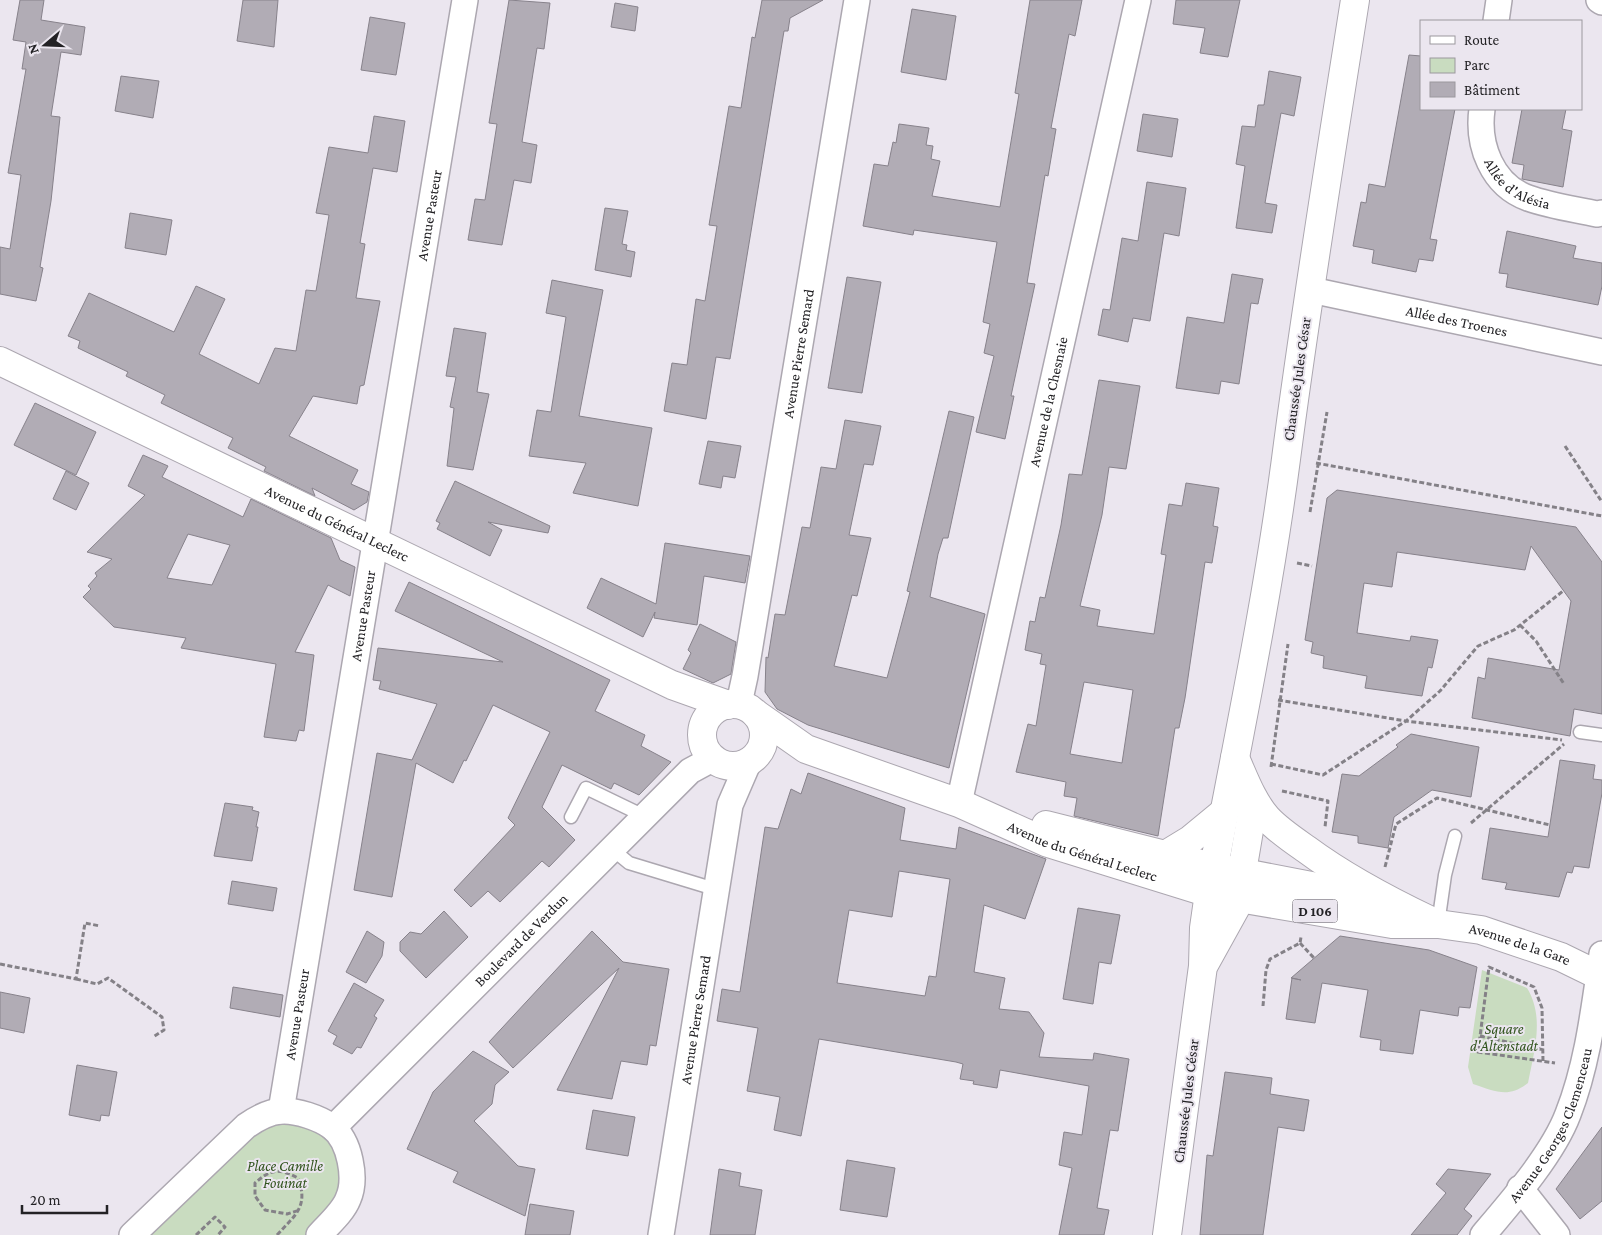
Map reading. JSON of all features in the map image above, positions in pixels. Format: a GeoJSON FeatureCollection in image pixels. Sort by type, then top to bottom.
{"type":"FeatureCollection","features":[{"type":"Feature","properties":{"kind":"main road","name":"Chaussée Jules César"},"geometry":{"type":"LineString","coordinates":[[1167,1235],[1203,966],[1204,928],[1211,880],[1235,758],[1286,458],[1302,340],[1355,0]]}},
{"type":"Feature","properties":{"kind":"main road","name":"Avenue du Général Leclerc"},"geometry":{"type":"LineString","coordinates":[[0,361],[672,685],[739,708],[806,749],[959,803],[1048,843],[1211,880]]}},
{"type":"Feature","properties":{"kind":"main road","name":"Avenue du Général Leclerc"},"geometry":{"type":"LineString","coordinates":[[672,685],[688,705],[712,754]]}},
{"type":"Feature","properties":{"kind":"main road"},"geometry":{"type":"LineString","coordinates":[[739,708],[762,724],[764,736],[761,748],[752,759],[737,766],[712,754],[703,730],[713,712],[739,708]]}},
{"type":"Feature","properties":{"kind":"main road","name":"Avenue du Général Leclerc"},"geometry":{"type":"LineString","coordinates":[[752,759],[781,749],[806,749]]}},
{"type":"Feature","properties":{"kind":"main road"},"geometry":{"type":"LineString","coordinates":[[1235,758],[1264,795]]}},
{"type":"Feature","properties":{"kind":"main road","name":"Chaussée Jules César"},"geometry":{"type":"LineString","coordinates":[[1203,966],[1232,917],[1264,795]]}},
{"type":"Feature","properties":{"kind":"main road","name":"Avenue de la Gare"},"geometry":{"type":"LineString","coordinates":[[1264,795],[1267,818],[1335,871],[1386,900],[1438,924]]}},
{"type":"Feature","properties":{"kind":"main road","name":"Avenue du Général Leclerc"},"geometry":{"type":"LineString","coordinates":[[959,803],[1167,854],[1211,880]]}},
{"type":"Feature","properties":{"kind":"main road"},"geometry":{"type":"LineString","coordinates":[[1167,854],[1224,812]]}},
{"type":"Feature","properties":{"kind":"main road","name":"Avenue de la Gare"},"geometry":{"type":"LineString","coordinates":[[1211,880],[1241,885],[1386,900]]}},
{"type":"Feature","properties":{"kind":"main road","name":"Avenue de la Gare"},"geometry":{"type":"LineString","coordinates":[[1241,885],[1303,909],[1392,924],[1438,924],[1481,930],[1601,969]]}},
{"type":"Feature","properties":{"kind":"street","name":"Avenue Pasteur"},"geometry":{"type":"LineString","coordinates":[[281,1111],[465,0]]}},
{"type":"Feature","properties":{"kind":"street","name":"Avenue Pierre Semard"},"geometry":{"type":"LineString","coordinates":[[739,708],[857,0]]}},
{"type":"Feature","properties":{"kind":"street","name":"Avenue de la Chesnaie"},"geometry":{"type":"LineString","coordinates":[[959,803],[1138,0]]}},
{"type":"Feature","properties":{"kind":"street"},"geometry":{"type":"LineString","coordinates":[[1496,20],[1499,0]]}},
{"type":"Feature","properties":{"kind":"street","name":"Allée d'Alésia"},"geometry":{"type":"LineString","coordinates":[[1482,110],[1484,152],[1502,183],[1527,198],[1597,214],[1602,213]]}},
{"type":"Feature","properties":{"kind":"street","name":"Allée des Troenes"},"geometry":{"type":"LineString","coordinates":[[1311,290],[1602,352]]}},
{"type":"Feature","properties":{"kind":"street","name":"Avenue Pierre Semard"},"geometry":{"type":"LineString","coordinates":[[712,754],[726,782],[730,805]]}},
{"type":"Feature","properties":{"kind":"street","name":"Boulevard de Verdun"},"geometry":{"type":"LineString","coordinates":[[333,1128],[644,816],[690,771],[712,754]]}},
{"type":"Feature","properties":{"kind":"street","name":"Avenue Pierre Semard"},"geometry":{"type":"LineString","coordinates":[[661,1235],[718,890],[730,805],[752,759]]}},
{"type":"Feature","properties":{"kind":"street","name":"Avenue Georges Clemenceau"},"geometry":{"type":"LineString","coordinates":[[1483,1235],[1555,1140],[1568,1115],[1584,1068],[1601,969]]}},
{"type":"Feature","properties":{"kind":"street"},"geometry":{"type":"LineString","coordinates":[[132,1235],[246,1126],[257,1118],[281,1111],[297,1113],[333,1128],[351,1161],[352,1178],[348,1200],[319,1235]]}},
{"type":"Feature","properties":{"kind":"street"},"geometry":{"type":"LineString","coordinates":[[1520,1188],[1557,1235]]}},
{"type":"Feature","properties":{"kind":"lane"},"geometry":{"type":"LineString","coordinates":[[1580,732],[1602,735]]}},
{"type":"Feature","properties":{"kind":"lane"},"geometry":{"type":"LineString","coordinates":[[571,817],[586,788],[644,816]]}},
{"type":"Feature","properties":{"kind":"lane"},"geometry":{"type":"LineString","coordinates":[[1438,924],[1445,875],[1455,836]]}},
{"type":"Feature","properties":{"kind":"lane"},"geometry":{"type":"LineString","coordinates":[[612,849],[629,863],[718,890]]}},
{"type":"Feature","properties":{"kind":"path"},"geometry":{"type":"LineString","coordinates":[[1309,518],[1327,412]]}},
{"type":"Feature","properties":{"kind":"path"},"geometry":{"type":"LineString","coordinates":[[1565,446],[1602,502]]}},
{"type":"Feature","properties":{"kind":"path"},"geometry":{"type":"LineString","coordinates":[[1286,458],[1602,516]]}},
{"type":"Feature","properties":{"kind":"path"},"geometry":{"type":"LineString","coordinates":[[1299,574],[1302,555]]}},
{"type":"Feature","properties":{"kind":"path"},"geometry":{"type":"LineString","coordinates":[[1235,758],[1323,775],[1406,721],[1440,691],[1478,646],[1514,630],[1563,591]]}},
{"type":"Feature","properties":{"kind":"path"},"geometry":{"type":"LineString","coordinates":[[1520,625],[1536,641],[1564,684]]}},
{"type":"Feature","properties":{"kind":"path"},"geometry":{"type":"LineString","coordinates":[[1272,772],[1271,764],[1278,700],[1288,642]]}},
{"type":"Feature","properties":{"kind":"path"},"geometry":{"type":"LineString","coordinates":[[1278,700],[1406,721],[1568,741],[1455,836]]}},
{"type":"Feature","properties":{"kind":"path"},"geometry":{"type":"LineString","coordinates":[[1264,795],[1328,801],[1325,829]]}},
{"type":"Feature","properties":{"kind":"path"},"geometry":{"type":"LineString","coordinates":[[1303,909],[1300,943],[1314,958]]}},
{"type":"Feature","properties":{"kind":"path"},"geometry":{"type":"LineString","coordinates":[[76,979],[85,924],[100,926]]}},
{"type":"Feature","properties":{"kind":"path"},"geometry":{"type":"LineString","coordinates":[[1263,1006],[1266,970],[1270,959],[1300,943]]}},
{"type":"Feature","properties":{"kind":"path"},"geometry":{"type":"LineString","coordinates":[[0,964],[97,984],[108,978],[162,1017],[164,1030],[153,1037]]}},
{"type":"Feature","properties":{"kind":"path"},"geometry":{"type":"LineString","coordinates":[[1543,1061],[1542,1008],[1534,987],[1489,967],[1478,1052],[1558,1064]]}},
{"type":"Feature","properties":{"kind":"path"},"geometry":{"type":"LineString","coordinates":[[1480,1036],[1544,1050]]}},
{"type":"Feature","properties":{"kind":"path"},"geometry":{"type":"LineString","coordinates":[[277,1235],[300,1210],[304,1193],[298,1178],[284,1171],[268,1172],[255,1183],[255,1196],[265,1210],[287,1214],[300,1210]]}},
{"type":"Feature","properties":{"kind":"path"},"geometry":{"type":"LineString","coordinates":[[196,1235],[215,1217],[225,1227],[218,1235]]}},
{"type":"Feature","properties":{"kind":"green space","name":"Square d'Altenstadt"},"geometry":{"type":"Polygon","coordinates":[[[1482,970],[1527,988],[1536,1011],[1535,1047],[1528,1083],[1514,1091],[1501,1092],[1473,1084],[1468,1067],[1482,970]]]}},
{"type":"Feature","properties":{"kind":"green space","name":"Place Camille Fouinat"},"geometry":{"type":"Polygon","coordinates":[[[281,1111],[333,1128],[352,1179],[319,1235],[132,1235],[281,1111]]]}},
{"type":"Feature","properties":{"kind":"building"},"geometry":{"type":"Polygon","coordinates":[[[20,0],[44,0],[41,20],[85,27],[81,55],[61,52],[51,116],[60,117],[51,201],[40,267],[43,268],[36,301],[0,294],[0,247],[10,249],[21,175],[8,173],[26,69],[22,69],[26,42],[13,40],[20,0]]]}},
{"type":"Feature","properties":{"kind":"building"},"geometry":{"type":"Polygon","coordinates":[[[243,0],[278,0],[274,47],[237,41],[243,0]]]}},
{"type":"Feature","properties":{"kind":"building"},"geometry":{"type":"Polygon","coordinates":[[[509,0],[550,3],[544,49],[537,48],[522,142],[537,145],[531,183],[514,180],[502,245],[468,240],[475,199],[485,200],[497,124],[489,123],[509,0]]]}},
{"type":"Feature","properties":{"kind":"building"},"geometry":{"type":"Polygon","coordinates":[[[762,0],[823,0],[790,18],[788,31],[784,31],[730,359],[716,357],[706,419],[664,411],[672,363],[687,365],[696,299],[705,301],[717,226],[709,225],[729,106],[741,108],[752,37],[755,38],[762,0]]]}},
{"type":"Feature","properties":{"kind":"building"},"geometry":{"type":"Polygon","coordinates":[[[1030,0],[1082,0],[1075,36],[1069,34],[1051,128],[1056,129],[1048,176],[1045,175],[1027,283],[1035,284],[1011,396],[1014,396],[1005,439],[976,432],[994,356],[984,353],[990,324],[983,322],[997,242],[914,230],[913,235],[863,226],[874,164],[888,166],[893,142],[896,143],[899,124],[929,128],[926,145],[933,146],[931,159],[940,161],[932,196],[1000,207],[1019,94],[1015,93],[1030,0]]]}},
{"type":"Feature","properties":{"kind":"building"},"geometry":{"type":"Polygon","coordinates":[[[1176,0],[1240,0],[1228,57],[1200,53],[1205,28],[1173,24],[1176,0]]]}},
{"type":"Feature","properties":{"kind":"building"},"geometry":{"type":"Polygon","coordinates":[[[615,3],[638,7],[635,31],[611,27],[615,3]]]}},
{"type":"Feature","properties":{"kind":"building"},"geometry":{"type":"Polygon","coordinates":[[[912,9],[956,16],[946,80],[901,72],[912,9]]]}},
{"type":"Feature","properties":{"kind":"building"},"geometry":{"type":"Polygon","coordinates":[[[370,17],[405,23],[396,75],[361,70],[370,17]]]}},
{"type":"Feature","properties":{"kind":"building"},"geometry":{"type":"Polygon","coordinates":[[[1409,55],[1420,56],[1420,110],[1455,110],[1430,239],[1437,240],[1433,261],[1419,259],[1416,272],[1372,263],[1374,250],[1353,246],[1361,202],[1366,203],[1369,184],[1385,187],[1409,55]]]}},
{"type":"Feature","properties":{"kind":"building"},"geometry":{"type":"Polygon","coordinates":[[[1269,71],[1301,77],[1294,116],[1281,113],[1265,203],[1277,205],[1272,233],[1236,228],[1245,166],[1236,164],[1242,126],[1255,127],[1258,105],[1264,105],[1269,71]]]}},
{"type":"Feature","properties":{"kind":"building"},"geometry":{"type":"Polygon","coordinates":[[[121,76],[159,81],[153,118],[115,111],[121,76]]]}},
{"type":"Feature","properties":{"kind":"building"},"geometry":{"type":"Polygon","coordinates":[[[1522,110],[1566,110],[1562,129],[1572,131],[1563,187],[1522,179],[1524,165],[1512,163],[1522,110]]]}},
{"type":"Feature","properties":{"kind":"building"},"geometry":{"type":"Polygon","coordinates":[[[1143,114],[1178,119],[1172,157],[1137,151],[1143,114]]]}},
{"type":"Feature","properties":{"kind":"building"},"geometry":{"type":"Polygon","coordinates":[[[374,116],[405,121],[397,172],[373,168],[360,243],[365,244],[356,298],[380,301],[364,385],[360,386],[357,404],[313,396],[289,436],[358,470],[351,484],[369,492],[367,502],[354,510],[312,488],[315,496],[264,471],[266,467],[228,448],[233,438],[161,403],[165,395],[126,376],[128,372],[78,348],[80,341],[68,336],[89,293],[174,332],[196,286],[225,299],[199,354],[259,384],[275,348],[296,351],[306,290],[316,291],[329,215],[316,213],[329,147],[368,153],[374,116]]]}},
{"type":"Feature","properties":{"kind":"building"},"geometry":{"type":"Polygon","coordinates":[[[1147,182],[1186,188],[1179,236],[1164,233],[1150,321],[1133,318],[1128,342],[1098,335],[1103,309],[1110,310],[1122,238],[1138,241],[1147,182]]]}},
{"type":"Feature","properties":{"kind":"building"},"geometry":{"type":"Polygon","coordinates":[[[605,208],[628,211],[622,244],[627,245],[626,250],[635,252],[631,277],[595,270],[605,208]]]}},
{"type":"Feature","properties":{"kind":"building"},"geometry":{"type":"Polygon","coordinates":[[[130,213],[172,220],[166,255],[125,248],[130,213]]]}},
{"type":"Feature","properties":{"kind":"building"},"geometry":{"type":"Polygon","coordinates":[[[1507,231],[1576,246],[1573,258],[1602,263],[1602,286],[1598,305],[1506,287],[1508,274],[1499,273],[1507,231]]]}},
{"type":"Feature","properties":{"kind":"building"},"geometry":{"type":"Polygon","coordinates":[[[1232,274],[1263,279],[1258,304],[1251,303],[1239,384],[1221,381],[1219,394],[1176,388],[1187,317],[1224,323],[1232,274]]]}},
{"type":"Feature","properties":{"kind":"building"},"geometry":{"type":"Polygon","coordinates":[[[847,277],[881,282],[862,393],[828,388],[847,277]]]}},
{"type":"Feature","properties":{"kind":"building"},"geometry":{"type":"Polygon","coordinates":[[[552,280],[603,290],[579,416],[652,428],[638,506],[573,493],[586,463],[529,456],[537,410],[551,412],[566,317],[546,313],[552,280]]]}},
{"type":"Feature","properties":{"kind":"building"},"geometry":{"type":"Polygon","coordinates":[[[454,328],[486,333],[477,392],[489,394],[473,470],[447,466],[454,408],[450,407],[456,377],[446,376],[454,328]]]}},
{"type":"Feature","properties":{"kind":"building"},"geometry":{"type":"Polygon","coordinates":[[[1099,380],[1140,386],[1126,469],[1109,467],[1102,515],[1080,606],[1100,610],[1097,626],[1154,634],[1166,555],[1161,554],[1169,504],[1182,506],[1186,483],[1219,488],[1213,526],[1218,527],[1212,563],[1205,562],[1185,698],[1179,728],[1175,728],[1158,836],[1074,816],[1077,798],[1064,796],[1066,782],[1016,772],[1028,724],[1036,726],[1046,665],[1040,664],[1042,654],[1025,650],[1030,621],[1035,622],[1040,597],[1045,598],[1061,525],[1069,474],[1082,475],[1099,380]],[[1084,682],[1070,754],[1122,763],[1133,690],[1084,682]]]}},
{"type":"Feature","properties":{"kind":"building"},"geometry":{"type":"Polygon","coordinates":[[[35,403],[96,432],[76,475],[14,445],[35,403]]]}},
{"type":"Feature","properties":{"kind":"building"},"geometry":{"type":"Polygon","coordinates":[[[949,411],[974,417],[948,538],[943,538],[938,554],[930,597],[985,614],[949,768],[808,725],[777,709],[765,692],[766,657],[768,658],[775,614],[785,615],[802,527],[810,528],[821,467],[836,469],[845,420],[881,426],[873,465],[864,464],[849,535],[871,538],[857,596],[852,595],[834,666],[887,678],[910,592],[907,591],[949,411]]]}},
{"type":"Feature","properties":{"kind":"building"},"geometry":{"type":"Polygon","coordinates":[[[708,441],[741,446],[735,478],[723,476],[721,488],[699,484],[708,441]]]}},
{"type":"Feature","properties":{"kind":"building"},"geometry":{"type":"Polygon","coordinates":[[[143,455],[168,466],[162,477],[243,517],[251,499],[331,538],[340,560],[355,567],[350,596],[328,585],[295,652],[314,655],[304,731],[299,730],[296,741],[264,737],[276,664],[181,648],[186,638],[114,627],[83,597],[91,589],[88,586],[97,576],[95,573],[112,559],[87,552],[145,495],[128,486],[143,455]],[[188,534],[167,578],[212,585],[230,545],[188,534]]]}},
{"type":"Feature","properties":{"kind":"building"},"geometry":{"type":"Polygon","coordinates":[[[66,471],[89,483],[76,510],[53,499],[66,471]]]}},
{"type":"Feature","properties":{"kind":"building"},"geometry":{"type":"Polygon","coordinates":[[[455,481],[550,526],[548,533],[488,522],[502,530],[490,556],[437,529],[440,523],[436,521],[455,481]]]}},
{"type":"Feature","properties":{"kind":"building"},"geometry":{"type":"Polygon","coordinates":[[[1337,490],[1576,527],[1602,562],[1602,714],[1574,709],[1570,736],[1472,718],[1478,677],[1485,679],[1488,658],[1559,670],[1571,601],[1531,546],[1525,570],[1397,552],[1392,587],[1364,583],[1357,633],[1410,641],[1411,636],[1438,640],[1432,668],[1428,667],[1422,696],[1365,688],[1367,676],[1323,668],[1324,656],[1311,653],[1313,642],[1305,640],[1327,498],[1337,490]]]}},
{"type":"Feature","properties":{"kind":"building"},"geometry":{"type":"Polygon","coordinates":[[[665,543],[750,556],[745,583],[704,576],[697,625],[654,618],[655,612],[643,637],[587,608],[601,578],[656,604],[665,543]]]}},
{"type":"Feature","properties":{"kind":"building"},"geometry":{"type":"Polygon","coordinates":[[[409,582],[610,680],[595,711],[645,735],[641,746],[671,762],[639,795],[614,783],[611,789],[562,765],[542,807],[575,840],[549,867],[542,861],[500,902],[488,891],[471,907],[454,890],[515,825],[508,818],[550,732],[493,705],[466,761],[464,760],[453,783],[416,763],[392,897],[354,890],[377,753],[412,760],[437,704],[379,689],[381,681],[373,680],[378,648],[503,662],[395,611],[409,582]]]}},
{"type":"Feature","properties":{"kind":"building"},"geometry":{"type":"Polygon","coordinates":[[[700,624],[736,642],[731,674],[713,683],[683,669],[691,653],[688,650],[700,624]]]}},
{"type":"Feature","properties":{"kind":"building"},"geometry":{"type":"Polygon","coordinates":[[[1411,734],[1479,747],[1471,797],[1432,790],[1394,817],[1388,848],[1358,843],[1358,836],[1332,832],[1342,774],[1359,776],[1398,747],[1396,745],[1411,734]]]}},
{"type":"Feature","properties":{"kind":"building"},"geometry":{"type":"Polygon","coordinates":[[[1560,760],[1595,765],[1593,779],[1602,780],[1602,793],[1589,868],[1574,866],[1572,873],[1567,872],[1559,897],[1505,889],[1507,883],[1482,879],[1490,828],[1548,837],[1560,760]]]}},
{"type":"Feature","properties":{"kind":"building"},"geometry":{"type":"Polygon","coordinates":[[[808,773],[905,808],[900,840],[956,849],[959,827],[1046,859],[1025,919],[984,905],[974,972],[1005,978],[999,1009],[1029,1012],[1044,1033],[1039,1057],[1093,1060],[1094,1053],[1129,1059],[1118,1131],[1110,1130],[1097,1208],[1109,1210],[1104,1235],[1059,1235],[1072,1168],[1059,1165],[1064,1132],[1082,1135],[1089,1086],[1000,1070],[997,1088],[973,1084],[974,1081],[960,1079],[963,1064],[819,1039],[801,1136],[774,1130],[780,1097],[747,1091],[758,1028],[717,1021],[722,989],[740,992],[765,827],[778,829],[791,789],[801,794],[808,773]],[[899,871],[892,917],[849,910],[837,983],[925,996],[929,976],[936,977],[950,879],[899,871]]]}},
{"type":"Feature","properties":{"kind":"building"},"geometry":{"type":"Polygon","coordinates":[[[225,803],[253,807],[252,810],[259,812],[252,861],[214,856],[225,803]]]}},
{"type":"Feature","properties":{"kind":"building"},"geometry":{"type":"Polygon","coordinates":[[[232,881],[277,888],[273,911],[228,904],[232,881]]]}},
{"type":"Feature","properties":{"kind":"building"},"geometry":{"type":"Polygon","coordinates":[[[1078,908],[1120,915],[1111,964],[1099,962],[1093,1004],[1063,999],[1078,908]]]}},
{"type":"Feature","properties":{"kind":"building"},"geometry":{"type":"Polygon","coordinates":[[[444,911],[468,937],[426,978],[400,951],[400,942],[410,932],[421,934],[444,911]]]}},
{"type":"Feature","properties":{"kind":"building"},"geometry":{"type":"Polygon","coordinates":[[[367,931],[384,942],[382,956],[366,983],[346,972],[367,931]]]}},
{"type":"Feature","properties":{"kind":"building"},"geometry":{"type":"Polygon","coordinates":[[[592,931],[623,962],[669,969],[656,1046],[650,1045],[647,1065],[621,1061],[612,1099],[557,1090],[619,968],[513,1068],[489,1042],[592,931]]]}},
{"type":"Feature","properties":{"kind":"building"},"geometry":{"type":"Polygon","coordinates":[[[1340,936],[1429,950],[1477,967],[1470,1008],[1459,1007],[1458,1016],[1420,1010],[1413,1054],[1380,1050],[1381,1040],[1360,1037],[1368,990],[1322,983],[1315,1023],[1286,1019],[1292,978],[1340,936]]]}},
{"type":"Feature","properties":{"kind":"building"},"geometry":{"type":"Polygon","coordinates":[[[354,983],[384,1000],[374,1016],[377,1018],[361,1048],[357,1047],[352,1054],[333,1044],[337,1036],[328,1031],[354,983]]]}},
{"type":"Feature","properties":{"kind":"building"},"geometry":{"type":"Polygon","coordinates":[[[233,987],[283,995],[280,1017],[230,1008],[233,987]]]}},
{"type":"Feature","properties":{"kind":"building"},"geometry":{"type":"Polygon","coordinates":[[[0,992],[30,998],[24,1033],[0,1028],[0,992]]]}},
{"type":"Feature","properties":{"kind":"building"},"geometry":{"type":"Polygon","coordinates":[[[473,1051],[509,1072],[495,1085],[492,1104],[474,1121],[518,1166],[535,1169],[525,1216],[453,1182],[458,1172],[407,1149],[433,1092],[473,1051]]]}},
{"type":"Feature","properties":{"kind":"building"},"geometry":{"type":"Polygon","coordinates":[[[77,1065],[117,1072],[109,1116],[101,1115],[100,1121],[69,1115],[77,1065]]]}},
{"type":"Feature","properties":{"kind":"building"},"geometry":{"type":"Polygon","coordinates":[[[1225,1072],[1272,1078],[1270,1094],[1309,1100],[1304,1131],[1278,1127],[1263,1235],[1200,1235],[1207,1155],[1213,1156],[1225,1072]]]}},
{"type":"Feature","properties":{"kind":"building"},"geometry":{"type":"Polygon","coordinates":[[[593,1110],[635,1117],[628,1156],[586,1149],[593,1110]]]}},
{"type":"Feature","properties":{"kind":"building"},"geometry":{"type":"Polygon","coordinates":[[[1602,1127],[1602,1201],[1580,1219],[1556,1189],[1602,1127]]]}},
{"type":"Feature","properties":{"kind":"building"},"geometry":{"type":"Polygon","coordinates":[[[847,1160],[895,1168],[887,1217],[840,1210],[847,1160]]]}},
{"type":"Feature","properties":{"kind":"building"},"geometry":{"type":"Polygon","coordinates":[[[719,1169],[741,1173],[739,1186],[762,1190],[755,1235],[710,1235],[719,1169]]]}},
{"type":"Feature","properties":{"kind":"building"},"geometry":{"type":"Polygon","coordinates":[[[1448,1169],[1491,1174],[1464,1209],[1472,1216],[1457,1235],[1411,1235],[1446,1193],[1436,1184],[1448,1169]]]}},
{"type":"Feature","properties":{"kind":"building"},"geometry":{"type":"Polygon","coordinates":[[[530,1204],[574,1211],[570,1235],[525,1235],[530,1204]]]}}]}
